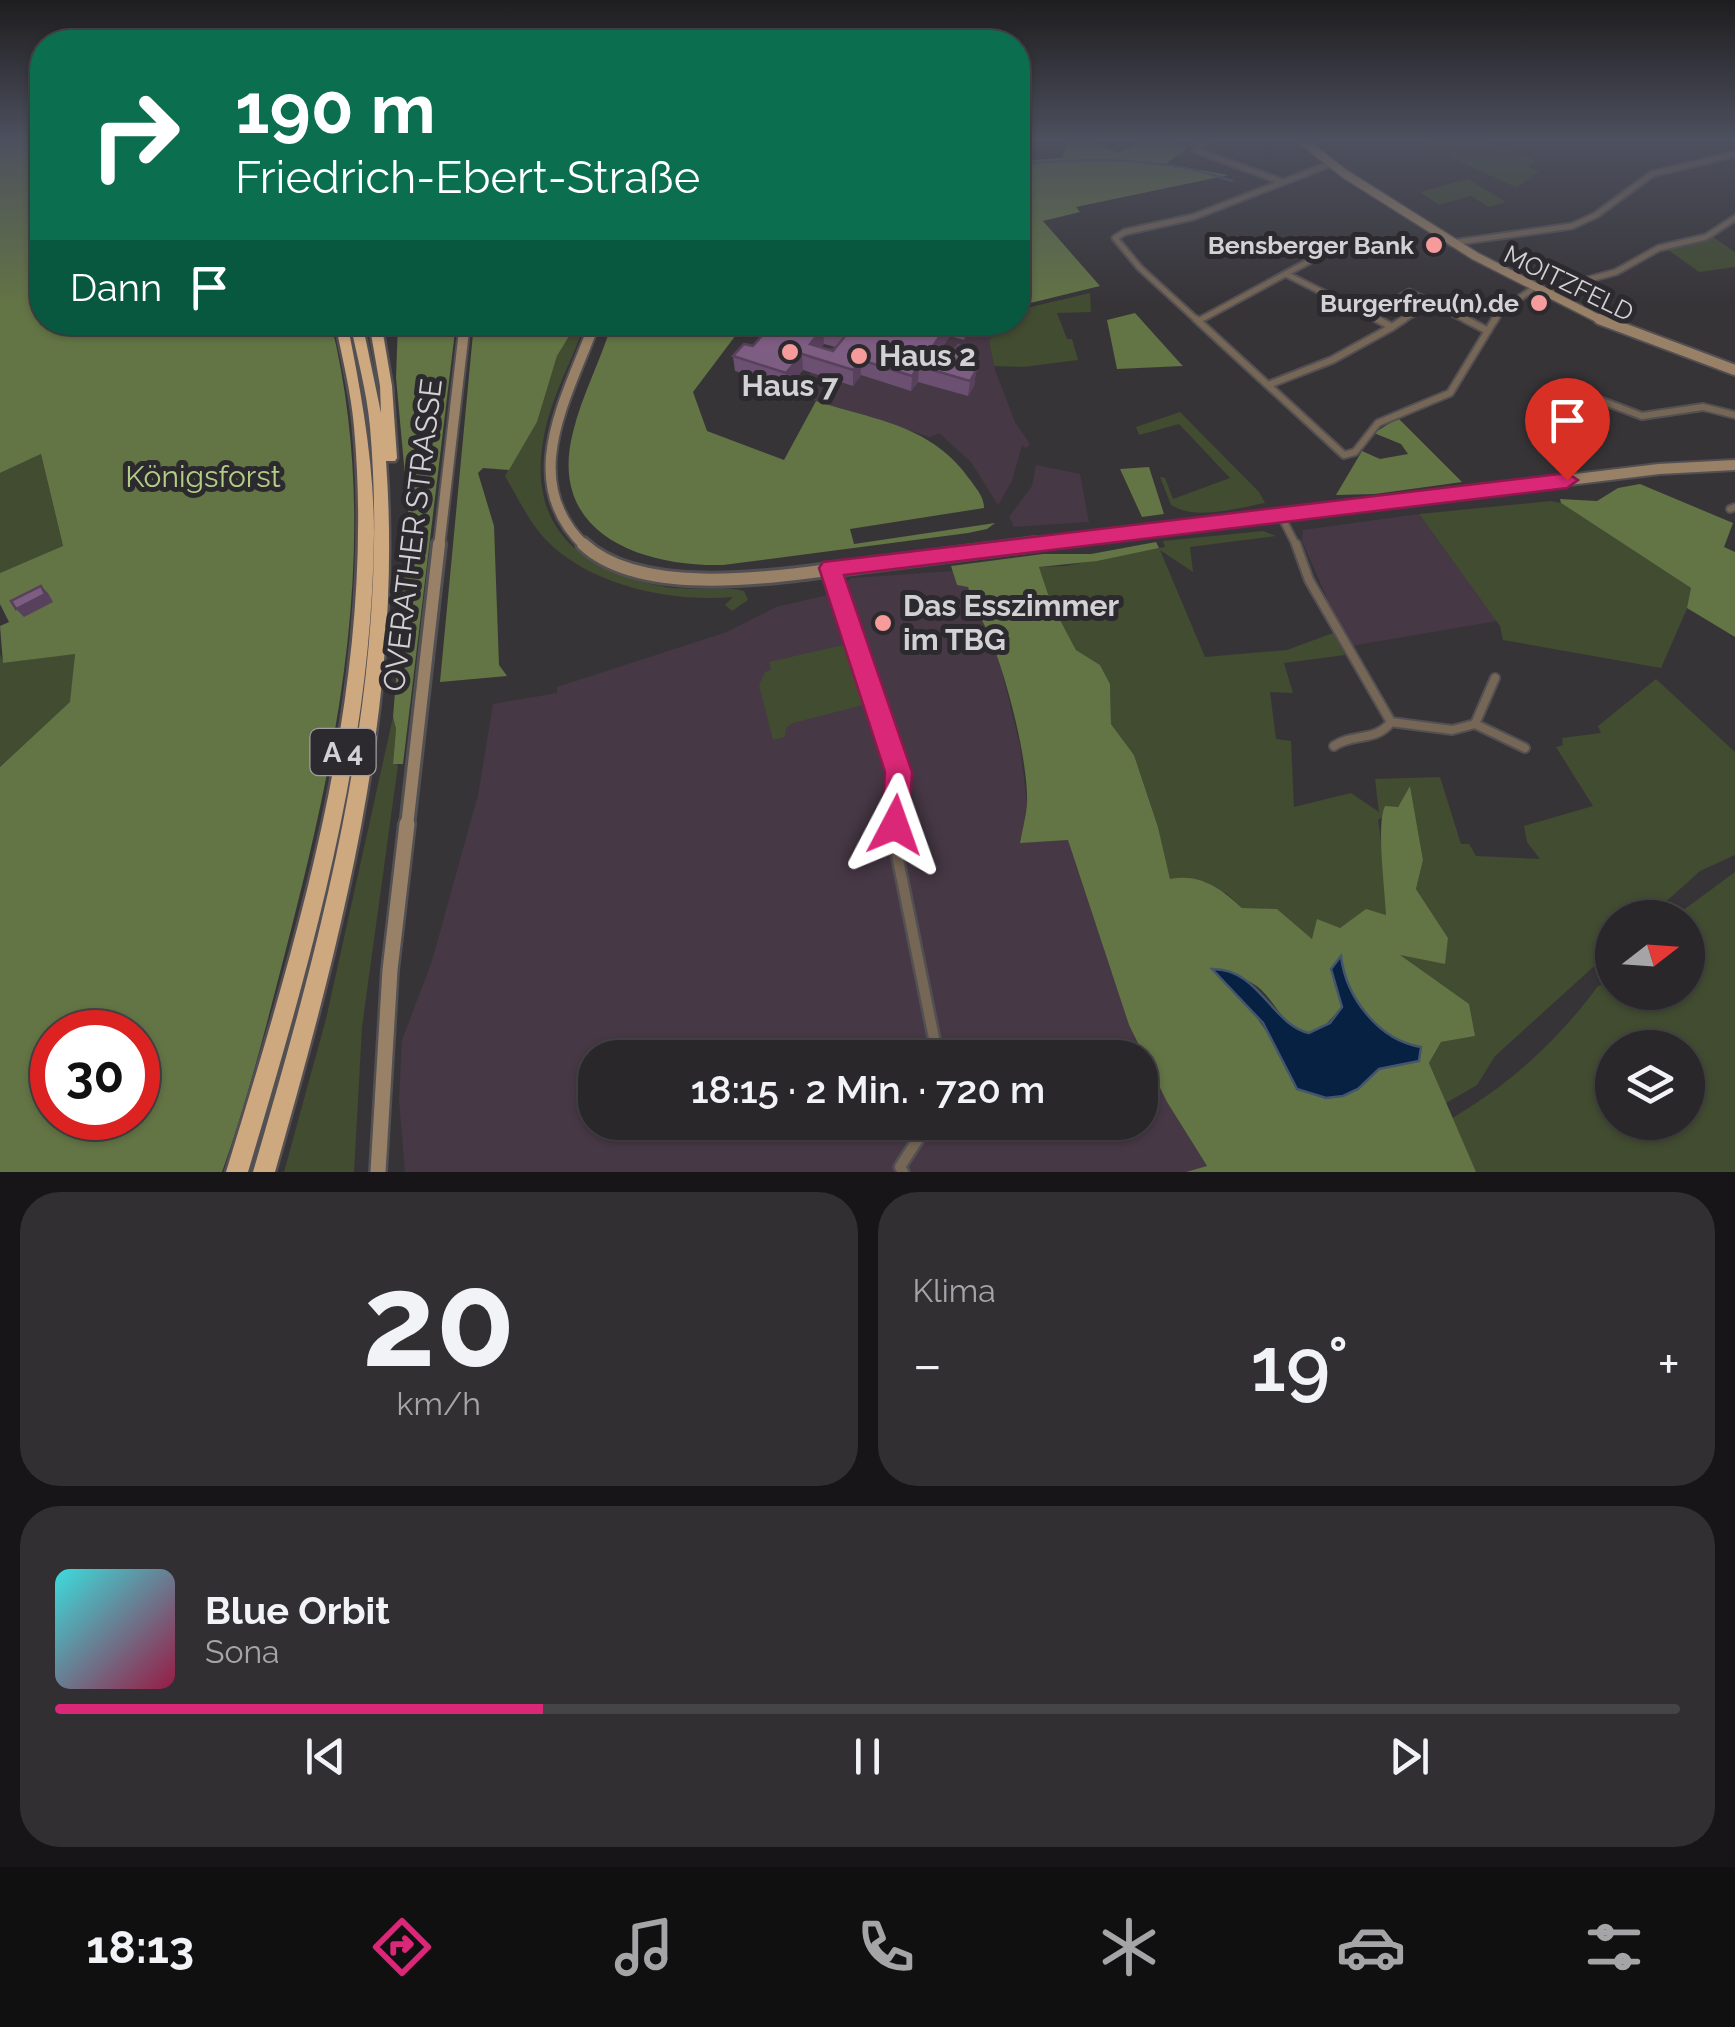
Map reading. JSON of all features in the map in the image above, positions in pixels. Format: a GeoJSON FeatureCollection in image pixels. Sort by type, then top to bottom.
{"type":"FeatureCollection","features":[{"type":"Feature","properties":{"kind":"highway","name":"A 4"},"geometry":{"type":"LineString","coordinates":[[237,1172],[284,1015],[323,860],[353,691],[365,493],[360,411],[344,335]]}},
{"type":"Feature","properties":{"kind":"highway","name":"A 4"},"geometry":{"type":"LineString","coordinates":[[264,1172],[321,962],[356,798],[375,669],[383,556],[377,426],[359,335]]}},
{"type":"Feature","properties":{"kind":"highway"},"geometry":{"type":"LineString","coordinates":[[377,335],[386,386],[390,458],[391,510],[383,556]]}},
{"type":"Feature","properties":{"kind":"main road","name":"MOITZFELD"},"geometry":{"type":"LineString","coordinates":[[1375,194],[1534,292],[1628,334],[1735,370]]}},
{"type":"Feature","properties":{"kind":"main road","name":"OVERATHER STRASSE"},"geometry":{"type":"LineString","coordinates":[[378,1172],[392,953],[464,335]]}},
{"type":"Feature","properties":{"kind":"main road"},"geometry":{"type":"LineString","coordinates":[[591,335],[560,416],[550,460],[552,494],[570,531],[618,566],[664,579],[725,581],[1659,469],[1735,465]]}},
{"type":"Feature","properties":{"kind":"street"},"geometry":{"type":"LineString","coordinates":[[1252,194],[1213,210],[1115,238],[1140,268],[1347,457],[1378,423],[1450,393],[1500,312],[1534,292],[1616,272],[1659,248],[1706,237],[1735,218]]}},
{"type":"Feature","properties":{"kind":"street"},"geometry":{"type":"LineString","coordinates":[[1451,243],[1572,226],[1596,215],[1625,194]]}},
{"type":"Feature","properties":{"kind":"street"},"geometry":{"type":"LineString","coordinates":[[1200,320],[1326,252]]}},
{"type":"Feature","properties":{"kind":"street"},"geometry":{"type":"LineString","coordinates":[[1286,274],[1395,326]]}},
{"type":"Feature","properties":{"kind":"street"},"geometry":{"type":"LineString","coordinates":[[1415,313],[1394,302],[1409,292],[1488,331]]}},
{"type":"Feature","properties":{"kind":"street"},"geometry":{"type":"LineString","coordinates":[[1268,385],[1314,371],[1355,352],[1430,302]]}},
{"type":"Feature","properties":{"kind":"street"},"geometry":{"type":"LineString","coordinates":[[1566,387],[1642,416],[1703,406],[1735,415]]}},
{"type":"Feature","properties":{"kind":"street"},"geometry":{"type":"LineString","coordinates":[[1281,516],[1309,580],[1390,722]]}},
{"type":"Feature","properties":{"kind":"street"},"geometry":{"type":"LineString","coordinates":[[830,568],[898,772],[895,844],[935,1040]]}},
{"type":"Feature","properties":{"kind":"street"},"geometry":{"type":"LineString","coordinates":[[1475,724],[1494,678]]}},
{"type":"Feature","properties":{"kind":"street"},"geometry":{"type":"LineString","coordinates":[[1390,722],[1452,730],[1475,724],[1525,748]]}},
{"type":"Feature","properties":{"kind":"street"},"geometry":{"type":"LineString","coordinates":[[1334,746],[1347,737],[1374,738],[1387,730],[1390,722]]}},
{"type":"Feature","properties":{"kind":"street"},"geometry":{"type":"LineString","coordinates":[[903,1172],[900,1167],[917,1140]]}},
{"type":"Feature","properties":{"kind":"shaded area"},"geometry":{"type":"Polygon","coordinates":[[[841,335],[993,335],[989,341],[995,370],[1015,422],[1030,444],[1026,448],[1022,445],[1012,481],[998,505],[971,462],[939,433],[930,437],[794,394],[841,335]]]}},
{"type":"Feature","properties":{"kind":"shaded area"},"geometry":{"type":"Polygon","coordinates":[[[1036,465],[1080,474],[1089,522],[1014,527],[1009,517],[1032,486],[1036,465]]]}},
{"type":"Feature","properties":{"kind":"shaded area"},"geometry":{"type":"Polygon","coordinates":[[[1419,514],[1497,621],[1351,646],[1324,600],[1326,596],[1302,541],[1303,530],[1419,514]]]}},
{"type":"Feature","properties":{"kind":"shaded area"},"geometry":{"type":"Polygon","coordinates":[[[953,571],[957,585],[968,586],[974,606],[964,608],[977,609],[983,615],[980,618],[996,646],[1020,746],[1027,804],[1020,842],[1068,839],[1136,1040],[578,1040],[578,1140],[1158,1140],[1158,1084],[1207,1167],[1186,1172],[405,1172],[399,1100],[402,1040],[432,961],[478,795],[493,704],[557,693],[557,687],[727,632],[776,607],[832,594],[851,578],[953,571]]]}},
{"type":"Feature","properties":{"kind":"green space","name":"Königsforst"},"geometry":{"type":"Polygon","coordinates":[[[0,194],[30,194],[30,335],[333,335],[346,402],[353,482],[354,561],[348,640],[337,718],[305,875],[256,1063],[222,1172],[0,1172],[0,767],[70,702],[75,654],[3,663],[0,626],[9,622],[0,604],[0,573],[63,546],[41,454],[0,473],[0,194]]]}},
{"type":"Feature","properties":{"kind":"green space"},"geometry":{"type":"Polygon","coordinates":[[[1030,194],[1140,194],[1076,207],[1080,212],[1043,221],[1100,286],[1030,303],[1030,194]]]}},
{"type":"Feature","properties":{"kind":"green space"},"geometry":{"type":"Polygon","coordinates":[[[1422,194],[1492,194],[1506,202],[1488,207],[1471,196],[1439,205],[1422,194]]]}},
{"type":"Feature","properties":{"kind":"green space"},"geometry":{"type":"Polygon","coordinates":[[[1713,237],[1735,252],[1735,267],[1699,272],[1667,249],[1713,237]]]}},
{"type":"Feature","properties":{"kind":"green space"},"geometry":{"type":"Polygon","coordinates":[[[1090,293],[1091,312],[1057,313],[1067,339],[1072,339],[1078,360],[1023,367],[994,366],[989,341],[993,335],[1030,335],[1030,307],[1090,293]]]}},
{"type":"Feature","properties":{"kind":"green space"},"geometry":{"type":"Polygon","coordinates":[[[1135,313],[1183,366],[1117,369],[1107,320],[1135,313]]]}},
{"type":"Feature","properties":{"kind":"green space"},"geometry":{"type":"Polygon","coordinates":[[[398,335],[455,335],[403,764],[393,764],[393,717],[409,519],[396,378],[398,335]]]}},
{"type":"Feature","properties":{"kind":"green space"},"geometry":{"type":"Polygon","coordinates":[[[473,335],[570,335],[557,356],[537,422],[509,470],[483,468],[478,473],[494,526],[499,665],[507,676],[440,682],[473,335]]]}},
{"type":"Feature","properties":{"kind":"green space"},"geometry":{"type":"Polygon","coordinates":[[[570,335],[580,335],[553,403],[541,463],[550,516],[563,536],[603,567],[630,578],[671,588],[744,591],[748,600],[732,611],[725,605],[733,597],[685,597],[635,588],[588,570],[542,535],[505,476],[537,422],[557,356],[570,335]]]}},
{"type":"Feature","properties":{"kind":"green space"},"geometry":{"type":"Polygon","coordinates":[[[608,335],[736,335],[693,392],[707,431],[784,460],[816,401],[921,436],[956,462],[983,500],[984,508],[850,529],[854,544],[995,523],[968,533],[723,565],[661,559],[607,537],[587,519],[574,496],[569,467],[577,418],[608,335]]]}},
{"type":"Feature","properties":{"kind":"green space"},"geometry":{"type":"Polygon","coordinates":[[[1180,412],[1259,492],[1265,503],[1205,513],[1171,505],[1160,477],[1165,478],[1173,499],[1230,478],[1179,424],[1139,435],[1136,427],[1180,412]]]}},
{"type":"Feature","properties":{"kind":"green space"},"geometry":{"type":"Polygon","coordinates":[[[1398,418],[1462,482],[1375,494],[1336,495],[1362,451],[1380,459],[1408,454],[1401,444],[1374,433],[1398,418]]]}},
{"type":"Feature","properties":{"kind":"green space"},"geometry":{"type":"Polygon","coordinates":[[[41,454],[63,547],[0,573],[0,473],[41,454]]]}},
{"type":"Feature","properties":{"kind":"green space"},"geometry":{"type":"Polygon","coordinates":[[[1149,467],[1164,514],[1142,517],[1120,469],[1149,467]]]}},
{"type":"Feature","properties":{"kind":"green space"},"geometry":{"type":"Polygon","coordinates":[[[1640,484],[1733,523],[1724,547],[1735,552],[1735,637],[1687,608],[1691,588],[1560,499],[1597,501],[1618,488],[1640,484]]]}},
{"type":"Feature","properties":{"kind":"green space"},"geometry":{"type":"Polygon","coordinates":[[[1561,503],[1691,588],[1689,604],[1661,668],[1503,640],[1500,626],[1419,514],[1561,503]]]}},
{"type":"Feature","properties":{"kind":"green space"},"geometry":{"type":"Polygon","coordinates":[[[1263,531],[1276,536],[1190,547],[1193,572],[1160,550],[1205,657],[1287,650],[1333,633],[1345,655],[1284,663],[1293,693],[1270,692],[1276,739],[1291,741],[1294,807],[1351,793],[1379,812],[1375,779],[1440,777],[1461,844],[1469,844],[1476,856],[1540,859],[1527,842],[1524,826],[1593,806],[1556,747],[1563,745],[1562,738],[1601,733],[1598,726],[1656,679],[1735,752],[1735,855],[1700,871],[1668,900],[1595,900],[1595,965],[1495,1056],[1477,1085],[1446,1103],[1429,1063],[1441,1042],[1474,1036],[1397,954],[1444,963],[1448,938],[1416,889],[1423,860],[1410,787],[1397,808],[1378,820],[1385,866],[1386,915],[1366,910],[1313,940],[1277,909],[1242,908],[1226,893],[1170,880],[1158,827],[1134,755],[1111,724],[1110,684],[1100,665],[1076,650],[1051,603],[1039,567],[1065,566],[1165,547],[1163,541],[1263,531]]]}},
{"type":"Feature","properties":{"kind":"green space"},"geometry":{"type":"Polygon","coordinates":[[[1156,542],[1159,548],[1097,561],[1039,567],[1051,603],[1076,650],[1100,665],[1110,684],[1111,724],[1134,755],[1170,879],[1191,878],[1209,884],[1242,908],[1277,909],[1312,939],[1317,919],[1340,928],[1366,909],[1386,915],[1382,815],[1385,806],[1398,807],[1410,786],[1423,860],[1416,889],[1448,938],[1445,964],[1400,955],[1469,1004],[1475,1036],[1441,1042],[1429,1063],[1476,1172],[1186,1172],[1207,1166],[1158,1084],[1158,1040],[1136,1040],[1129,1025],[1068,840],[1020,843],[1026,785],[1012,708],[997,656],[980,617],[983,614],[977,609],[964,610],[974,605],[968,587],[957,585],[951,566],[1043,554],[1091,554],[1156,542]],[[1340,956],[1335,984],[1342,996],[1342,1007],[1319,1032],[1308,1032],[1284,1018],[1250,982],[1223,969],[1221,979],[1245,1001],[1274,1042],[1359,1089],[1379,1069],[1416,1062],[1408,1049],[1364,1010],[1351,990],[1340,956]]]}},
{"type":"Feature","properties":{"kind":"green space"},"geometry":{"type":"Polygon","coordinates":[[[847,644],[867,704],[793,723],[786,728],[785,737],[773,740],[759,685],[765,672],[771,670],[769,662],[847,644]]]}},
{"type":"Feature","properties":{"kind":"green space"},"geometry":{"type":"Polygon","coordinates":[[[75,653],[71,702],[0,767],[0,654],[4,663],[75,653]]]}},
{"type":"Feature","properties":{"kind":"green space"},"geometry":{"type":"Polygon","coordinates":[[[393,717],[393,763],[398,765],[362,1027],[354,1172],[284,1172],[326,1019],[393,717]]]}},
{"type":"Feature","properties":{"kind":"green space"},"geometry":{"type":"Polygon","coordinates":[[[1735,872],[1735,1172],[1349,1172],[1422,1136],[1486,1096],[1516,1074],[1595,990],[1595,1010],[1705,1010],[1705,900],[1697,900],[1735,872]]]}},
{"type":"Feature","properties":{"kind":"water"},"geometry":{"type":"Polygon","coordinates":[[[1341,956],[1350,987],[1367,1014],[1391,1036],[1421,1047],[1419,1061],[1379,1069],[1358,1089],[1326,1098],[1297,1089],[1263,1023],[1212,969],[1242,977],[1285,1019],[1309,1033],[1330,1023],[1342,1007],[1331,969],[1341,956]]]}},
{"type":"Feature","properties":{"kind":"building"},"geometry":{"type":"Polygon","coordinates":[[[763,335],[817,335],[810,344],[833,351],[846,335],[941,335],[925,357],[945,362],[958,345],[967,347],[955,365],[976,371],[970,381],[919,366],[912,376],[861,360],[853,370],[802,354],[786,373],[733,356],[744,344],[753,346],[763,335]]]}},
{"type":"Feature","properties":{"kind":"building"},"geometry":{"type":"Polygon","coordinates":[[[41,586],[45,594],[16,609],[11,601],[41,586]]]}},
{"type":"Feature","properties":{"kind":"place","name":"Bensberger Bank"},"geometry":{"type":"Point","coordinates":[1434,245]}},
{"type":"Feature","properties":{"kind":"place","name":"Burgerfreu(n).de"},"geometry":{"type":"Point","coordinates":[1539,303]}},
{"type":"Feature","properties":{"kind":"place","name":"Haus 7"},"geometry":{"type":"Point","coordinates":[790,352]}},
{"type":"Feature","properties":{"kind":"place","name":"Haus 2"},"geometry":{"type":"Point","coordinates":[859,356]}},
{"type":"Feature","properties":{"kind":"place","name":"Das Esszimmer im TBG"},"geometry":{"type":"Point","coordinates":[883,623]}},
{"type":"Feature","properties":{"kind":"route"},"geometry":{"type":"LineString","coordinates":[[895,825],[898,772],[830,568],[1567,480]]}}]}
